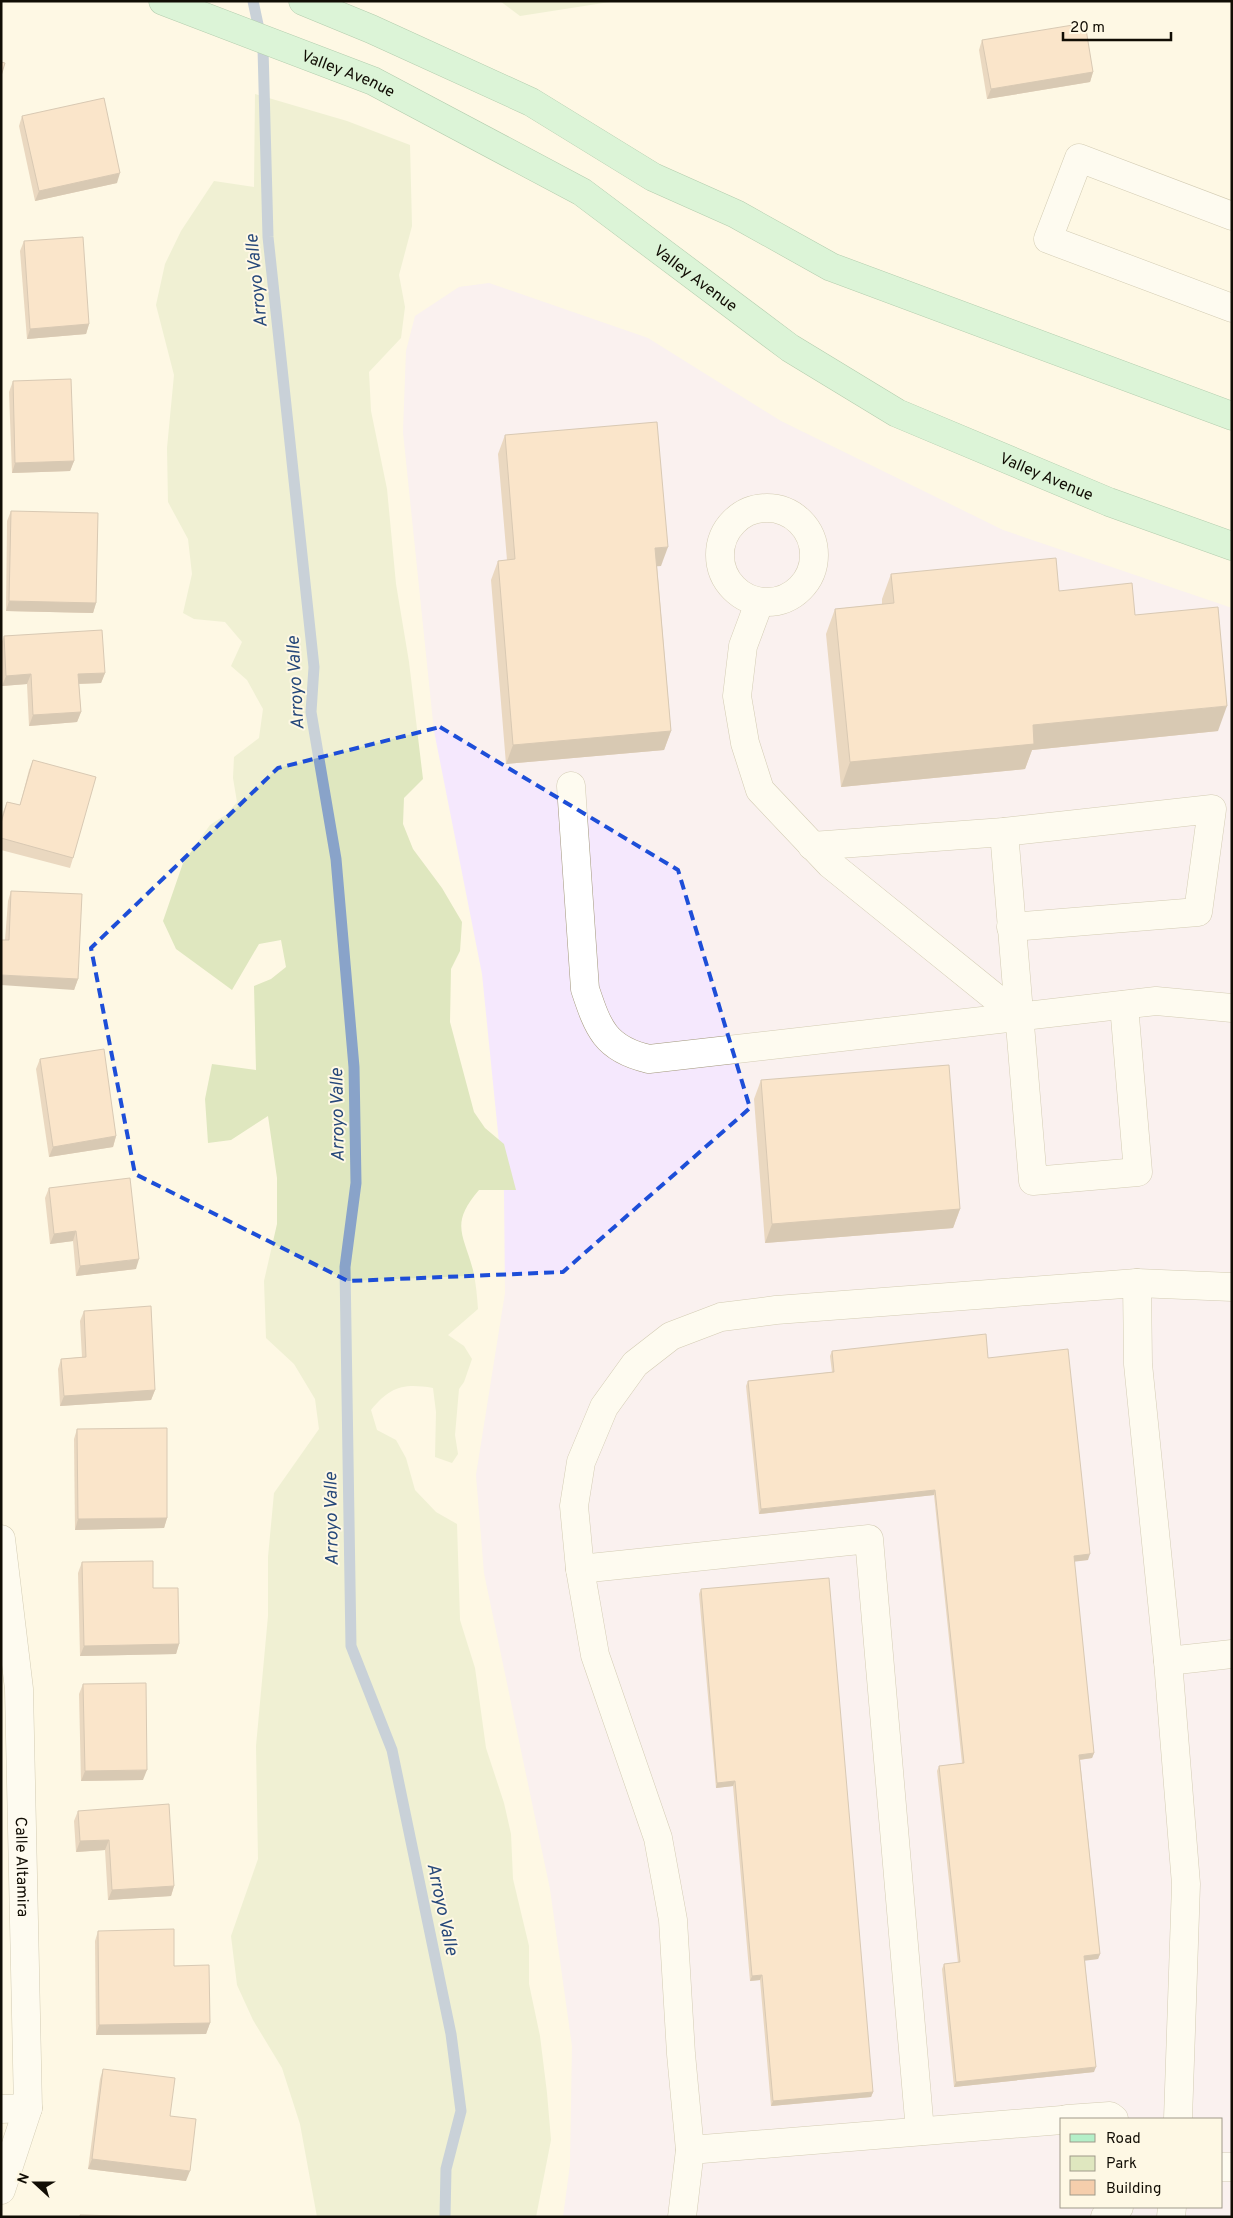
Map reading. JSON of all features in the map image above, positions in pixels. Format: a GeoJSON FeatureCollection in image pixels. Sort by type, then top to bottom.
{"type":"FeatureCollection","features":[{"type":"Feature","properties":{"kind":"main road","name":"Valley Avenue"},"geometry":{"type":"LineString","coordinates":[[163,1],[373,81],[582,192],[790,348],[897,413],[1109,502],[1232,546]]}},
{"type":"Feature","properties":{"kind":"main road"},"geometry":{"type":"LineString","coordinates":[[303,1],[371,29],[531,102],[653,177],[736,214],[831,267],[1232,416]]}},
{"type":"Feature","properties":{"kind":"street"},"geometry":{"type":"LineString","coordinates":[[1232,216],[1079,158],[1048,239],[1232,308]]}},
{"type":"Feature","properties":{"kind":"street"},"geometry":{"type":"LineString","coordinates":[[759,602],[743,646],[737,696],[745,743],[760,790],[837,870],[1018,1016]]}},
{"type":"Feature","properties":{"kind":"street"},"geometry":{"type":"LineString","coordinates":[[571,786],[585,989],[595,1019],[607,1038],[628,1054],[648,1059],[1156,1001],[1232,1008]]}},
{"type":"Feature","properties":{"kind":"street"},"geometry":{"type":"LineString","coordinates":[[812,846],[1004,832],[1212,808],[1198,912],[1011,927]]}},
{"type":"Feature","properties":{"kind":"street"},"geometry":{"type":"LineString","coordinates":[[1004,832],[1033,1181],[1138,1172],[1124,1005]]}},
{"type":"Feature","properties":{"kind":"street"},"geometry":{"type":"LineString","coordinates":[[1137,1283],[1138,1364],[1168,1660],[1186,1884],[1178,2118]]}},
{"type":"Feature","properties":{"kind":"street"},"geometry":{"type":"LineString","coordinates":[[682,2217],[690,2150],[681,2054],[673,1920],[660,1847],[595,1655],[580,1569],[574,1506],[581,1462],[604,1406],[634,1364],[671,1336],[721,1317],[776,1310],[1137,1283],[1232,1287]]}},
{"type":"Feature","properties":{"kind":"street","name":"Calle Altamira"},"geometry":{"type":"LineString","coordinates":[[1,1539],[10,1690],[28,2108],[1,2190]]}},
{"type":"Feature","properties":{"kind":"street"},"geometry":{"type":"LineString","coordinates":[[580,1569],[869,1539],[920,2131]]}},
{"type":"Feature","properties":{"kind":"street"},"geometry":{"type":"LineString","coordinates":[[1168,1660],[1232,1654]]}},
{"type":"Feature","properties":{"kind":"street"},"geometry":{"type":"LineString","coordinates":[[1,2109],[28,2108]]}},
{"type":"Feature","properties":{"kind":"street"},"geometry":{"type":"LineString","coordinates":[[1081,2118],[1110,2116],[1113,2118]]}},
{"type":"Feature","properties":{"kind":"street"},"geometry":{"type":"LineString","coordinates":[[690,2150],[1060,2120]]}},
{"type":"Feature","properties":{"kind":"street"},"geometry":{"type":"LineString","coordinates":[[1105,2217],[1118,2208]]}},
{"type":"Feature","properties":{"kind":"highlighted area"},"geometry":{"type":"Polygon","coordinates":[[[440,727],[678,870],[750,1108],[563,1272],[348,1281],[135,1174],[91,948],[278,768],[440,727]]]}},
{"type":"Feature","properties":{"kind":"shaded area"},"geometry":{"type":"Polygon","coordinates":[[[489,283],[648,338],[781,421],[1003,530],[1232,608],[1232,2217],[563,2217],[570,2165],[572,2046],[550,1889],[484,1573],[476,1475],[505,1293],[504,1192],[482,974],[434,731],[403,432],[406,351],[415,316],[459,287],[489,283]]]}},
{"type":"Feature","properties":{"kind":"green space"},"geometry":{"type":"Polygon","coordinates":[[[500,1],[616,1],[520,16],[500,1]]]}},
{"type":"Feature","properties":{"kind":"green space"},"geometry":{"type":"Polygon","coordinates":[[[255,94],[347,121],[410,145],[412,226],[399,275],[405,307],[401,338],[369,372],[371,411],[387,489],[396,584],[409,662],[423,779],[404,798],[403,824],[413,849],[442,888],[462,922],[460,951],[451,969],[450,1022],[474,1112],[485,1128],[504,1144],[516,1190],[479,1190],[464,1212],[462,1220],[461,1229],[473,1270],[478,1309],[448,1335],[464,1346],[472,1359],[464,1382],[459,1389],[455,1435],[458,1454],[452,1463],[435,1457],[436,1412],[433,1388],[413,1386],[398,1388],[384,1396],[371,1410],[377,1430],[396,1440],[406,1458],[415,1490],[436,1512],[457,1524],[460,1620],[475,1668],[486,1748],[504,1803],[511,1834],[513,1879],[529,1946],[529,1984],[540,2036],[547,2093],[551,2140],[536,2217],[317,2217],[300,2124],[282,2068],[253,2020],[237,1985],[231,1936],[258,1859],[256,1746],[268,1616],[268,1557],[274,1493],[319,1429],[315,1399],[294,1364],[266,1338],[264,1281],[277,1224],[277,1178],[268,1116],[231,1140],[208,1143],[205,1099],[212,1064],[256,1070],[254,986],[271,979],[286,967],[281,940],[259,944],[232,990],[176,949],[163,921],[183,863],[210,825],[227,814],[237,802],[233,778],[234,757],[259,738],[263,709],[247,680],[231,666],[242,642],[225,622],[194,619],[183,613],[192,574],[188,539],[168,502],[167,448],[174,375],[156,305],[165,264],[181,231],[214,181],[254,187],[255,94]]]}},
{"type":"Feature","properties":{"kind":"building"},"geometry":{"type":"Polygon","coordinates":[[[1085,23],[1093,72],[991,89],[982,40],[1085,23]]]}},
{"type":"Feature","properties":{"kind":"building"},"geometry":{"type":"Polygon","coordinates":[[[1,62],[5,63],[1,76],[1,62]]]}},
{"type":"Feature","properties":{"kind":"building"},"geometry":{"type":"Polygon","coordinates":[[[104,98],[120,173],[39,191],[22,116],[104,98]]]}},
{"type":"Feature","properties":{"kind":"building"},"geometry":{"type":"Polygon","coordinates":[[[83,237],[89,324],[30,329],[24,241],[83,237]]]}},
{"type":"Feature","properties":{"kind":"building"},"geometry":{"type":"Polygon","coordinates":[[[71,379],[74,461],[15,463],[13,381],[71,379]]]}},
{"type":"Feature","properties":{"kind":"building"},"geometry":{"type":"Polygon","coordinates":[[[657,422],[668,547],[655,548],[671,731],[513,745],[498,561],[515,559],[505,435],[657,422]]]}},
{"type":"Feature","properties":{"kind":"building"},"geometry":{"type":"Polygon","coordinates":[[[11,511],[98,513],[96,603],[9,601],[11,511]]]}},
{"type":"Feature","properties":{"kind":"building"},"geometry":{"type":"Polygon","coordinates":[[[1056,558],[1059,591],[1132,583],[1135,615],[1218,607],[1227,706],[1033,725],[1034,744],[850,762],[835,609],[894,603],[891,574],[1056,558]]]}},
{"type":"Feature","properties":{"kind":"building"},"geometry":{"type":"Polygon","coordinates":[[[102,630],[105,673],[78,674],[81,712],[33,715],[31,674],[6,676],[4,636],[102,630]]]}},
{"type":"Feature","properties":{"kind":"building"},"geometry":{"type":"Polygon","coordinates":[[[33,760],[96,777],[73,858],[1,838],[1,823],[7,802],[20,805],[33,760]]]}},
{"type":"Feature","properties":{"kind":"building"},"geometry":{"type":"Polygon","coordinates":[[[11,891],[82,894],[78,979],[1,975],[1,940],[9,940],[11,891]]]}},
{"type":"Feature","properties":{"kind":"building"},"geometry":{"type":"Polygon","coordinates":[[[104,1049],[116,1136],[53,1147],[40,1059],[104,1049]]]}},
{"type":"Feature","properties":{"kind":"building"},"geometry":{"type":"Polygon","coordinates":[[[949,1065],[960,1209],[772,1224],[761,1080],[949,1065]]]}},
{"type":"Feature","properties":{"kind":"building"},"geometry":{"type":"Polygon","coordinates":[[[130,1178],[139,1259],[80,1266],[76,1231],[54,1234],[49,1188],[130,1178]]]}},
{"type":"Feature","properties":{"kind":"building"},"geometry":{"type":"Polygon","coordinates":[[[151,1306],[155,1390],[64,1396],[61,1359],[86,1357],[84,1311],[151,1306]]]}},
{"type":"Feature","properties":{"kind":"building"},"geometry":{"type":"Polygon","coordinates":[[[986,1334],[988,1358],[1068,1349],[1090,1554],[1074,1556],[1094,1753],[1079,1755],[1100,1954],[1084,1956],[1096,2067],[956,2082],[944,1964],[960,1962],[939,1766],[964,1763],[935,1490],[761,1509],[748,1381],[834,1372],[832,1351],[986,1334]]]}},
{"type":"Feature","properties":{"kind":"building"},"geometry":{"type":"Polygon","coordinates":[[[167,1428],[167,1518],[78,1519],[77,1429],[167,1428]]]}},
{"type":"Feature","properties":{"kind":"building"},"geometry":{"type":"Polygon","coordinates":[[[153,1561],[153,1588],[178,1588],[179,1644],[84,1646],[82,1562],[153,1561]]]}},
{"type":"Feature","properties":{"kind":"building"},"geometry":{"type":"Polygon","coordinates":[[[829,1578],[873,2092],[773,2101],[762,1975],[752,1976],[735,1781],[717,1783],[701,1589],[829,1578]]]}},
{"type":"Feature","properties":{"kind":"building"},"geometry":{"type":"Polygon","coordinates":[[[146,1683],[147,1770],[85,1771],[83,1684],[146,1683]]]}},
{"type":"Feature","properties":{"kind":"building"},"geometry":{"type":"Polygon","coordinates":[[[169,1804],[174,1886],[112,1890],[109,1840],[80,1841],[78,1811],[169,1804]]]}},
{"type":"Feature","properties":{"kind":"building"},"geometry":{"type":"Polygon","coordinates":[[[174,1929],[174,1966],[209,1965],[210,2023],[99,2025],[98,1931],[174,1929]]]}},
{"type":"Feature","properties":{"kind":"building"},"geometry":{"type":"Polygon","coordinates":[[[103,2069],[175,2078],[170,2116],[196,2119],[190,2171],[92,2159],[103,2069]]]}},
{"type":"Feature","properties":{"kind":"building"},"geometry":{"type":"Polygon","coordinates":[[[80,2215],[158,2217],[80,2217],[80,2215]]]}},
{"type":"Feature","properties":{"kind":"waterway","name":"Arroyo Valle"},"geometry":{"type":"LineString","coordinates":[[253,1],[263,48],[268,237],[314,667],[311,712],[336,859],[354,1067],[356,1183],[345,1267],[351,1646],[392,1750],[451,2034],[461,2111],[446,2169],[445,2217]]}}]}
